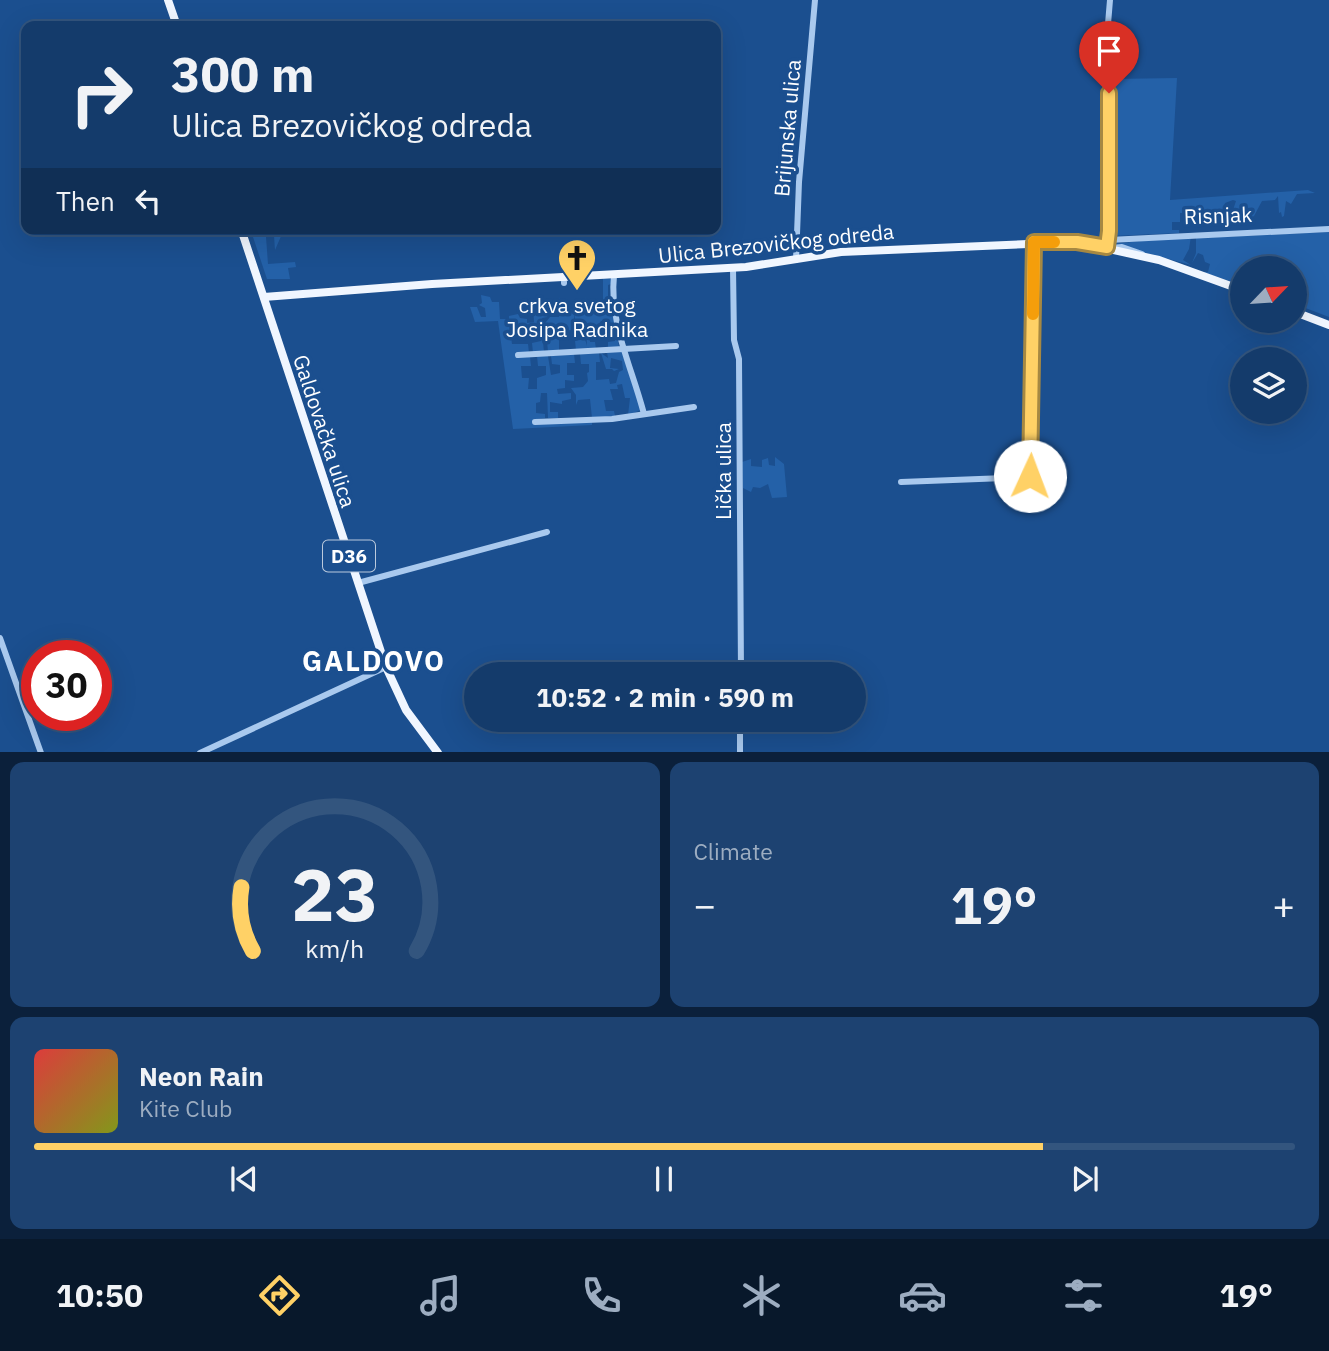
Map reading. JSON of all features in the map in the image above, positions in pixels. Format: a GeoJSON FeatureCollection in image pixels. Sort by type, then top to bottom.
{"type":"FeatureCollection","features":[{"type":"Feature","properties":{"kind":"main road"},"geometry":{"type":"LineString","coordinates":[[168,0],[175,21]]}},
{"type":"Feature","properties":{"kind":"main road","name":"Galdovačka ulica"},"geometry":{"type":"LineString","coordinates":[[243,235],[386,667],[406,710],[438,752]]}},
{"type":"Feature","properties":{"kind":"main road","name":"Ulica Brezovičkog odreda"},"geometry":{"type":"LineString","coordinates":[[264,297],[733,268],[841,252],[1034,242],[1109,245],[1230,286]]}},
{"type":"Feature","properties":{"kind":"main road"},"geometry":{"type":"LineString","coordinates":[[1307,317],[1329,325]]}},
{"type":"Feature","properties":{"kind":"street","name":"Brijunska ulica"},"geometry":{"type":"LineString","coordinates":[[796,260],[799,182],[815,0]]}},
{"type":"Feature","properties":{"kind":"street"},"geometry":{"type":"LineString","coordinates":[[1109,245],[1110,0]]}},
{"type":"Feature","properties":{"kind":"street","name":"Risnjak"},"geometry":{"type":"LineString","coordinates":[[1109,245],[1329,229]]}},
{"type":"Feature","properties":{"kind":"street"},"geometry":{"type":"LineString","coordinates":[[901,482],[1028,478],[1034,242]]}},
{"type":"Feature","properties":{"kind":"street","name":"Lička ulica"},"geometry":{"type":"LineString","coordinates":[[733,268],[734,340],[739,359],[741,662]]}},
{"type":"Feature","properties":{"kind":"street"},"geometry":{"type":"LineString","coordinates":[[614,275],[613,305],[644,414]]}},
{"type":"Feature","properties":{"kind":"street"},"geometry":{"type":"LineString","coordinates":[[517,355],[676,346]]}},
{"type":"Feature","properties":{"kind":"street"},"geometry":{"type":"LineString","coordinates":[[535,422],[612,419],[694,407]]}},
{"type":"Feature","properties":{"kind":"street"},"geometry":{"type":"LineString","coordinates":[[358,583],[547,532]]}},
{"type":"Feature","properties":{"kind":"street"},"geometry":{"type":"LineString","coordinates":[[0,638],[41,752]]}},
{"type":"Feature","properties":{"kind":"street"},"geometry":{"type":"LineString","coordinates":[[200,752],[386,667]]}},
{"type":"Feature","properties":{"kind":"street"},"geometry":{"type":"LineString","coordinates":[[740,732],[740,752]]}},
{"type":"Feature","properties":{"kind":"shaded area"},"geometry":{"type":"Polygon","coordinates":[[[1177,78],[1170,200],[1308,190],[1315,193],[1297,194],[1291,204],[1286,201],[1282,217],[1281,212],[1279,213],[1278,196],[1275,200],[1262,201],[1254,216],[1243,221],[1243,217],[1239,218],[1241,211],[1233,210],[1236,201],[1233,200],[1225,203],[1222,212],[1201,213],[1202,220],[1191,219],[1191,213],[1180,213],[1180,222],[1172,222],[1172,230],[1179,230],[1179,233],[1111,236],[1113,79],[1177,78]]]}},
{"type":"Feature","properties":{"kind":"shaded area"},"geometry":{"type":"Polygon","coordinates":[[[1329,232],[1329,317],[1307,309],[1307,256],[1230,256],[1230,281],[1202,272],[1208,272],[1210,264],[1205,262],[1203,255],[1198,253],[1192,263],[1196,253],[1196,238],[1329,232]]]}},
{"type":"Feature","properties":{"kind":"shaded area"},"geometry":{"type":"Polygon","coordinates":[[[282,235],[275,250],[274,236],[266,237],[268,264],[295,262],[296,267],[288,268],[290,279],[267,279],[253,237],[282,235]]]}},
{"type":"Feature","properties":{"kind":"shaded area"},"geometry":{"type":"Polygon","coordinates":[[[1191,236],[1189,249],[1183,260],[1191,265],[1112,244],[1191,236]]]}},
{"type":"Feature","properties":{"kind":"shaded area"},"geometry":{"type":"Polygon","coordinates":[[[603,278],[611,279],[611,284],[608,285],[608,300],[612,301],[619,347],[608,348],[608,342],[615,341],[615,332],[606,332],[605,321],[601,321],[597,328],[589,329],[590,342],[595,342],[596,349],[576,350],[575,341],[585,339],[587,346],[586,330],[575,330],[575,313],[572,330],[564,331],[563,327],[559,328],[559,350],[548,352],[547,341],[555,338],[553,327],[542,332],[544,352],[533,353],[532,343],[541,341],[539,330],[515,331],[515,336],[511,337],[512,344],[528,344],[529,353],[516,353],[515,357],[530,357],[531,366],[521,366],[522,378],[529,378],[528,389],[537,389],[537,378],[546,375],[546,366],[538,366],[537,356],[548,356],[551,375],[560,373],[560,365],[552,364],[551,356],[574,354],[575,363],[567,363],[567,375],[574,375],[574,381],[565,380],[565,388],[557,389],[558,394],[571,393],[571,399],[562,401],[562,404],[550,402],[550,412],[558,412],[558,418],[548,418],[547,393],[541,393],[540,402],[536,403],[536,413],[545,414],[545,418],[537,419],[536,422],[592,422],[592,425],[513,429],[498,321],[475,322],[470,307],[477,307],[481,317],[486,317],[485,308],[479,305],[482,303],[481,295],[490,297],[492,302],[499,302],[500,319],[509,319],[509,316],[518,314],[520,318],[527,319],[527,323],[534,322],[533,304],[542,303],[548,311],[547,317],[542,318],[543,322],[546,322],[550,317],[559,317],[559,297],[561,310],[576,309],[577,301],[585,300],[585,297],[587,314],[591,314],[591,311],[603,313],[603,278]]]}},
{"type":"Feature","properties":{"kind":"shaded area"},"geometry":{"type":"Polygon","coordinates":[[[607,352],[622,352],[641,410],[628,415],[630,398],[625,398],[622,384],[617,385],[618,389],[610,389],[613,400],[604,400],[606,411],[614,411],[615,416],[592,418],[590,399],[578,400],[576,405],[576,395],[571,388],[583,387],[588,381],[589,364],[581,364],[580,354],[599,353],[596,380],[609,379],[610,384],[616,383],[619,372],[623,370],[622,361],[611,358],[610,368],[619,369],[606,369],[601,353],[608,358],[607,352]]]}},
{"type":"Feature","properties":{"kind":"shaded area"},"geometry":{"type":"Polygon","coordinates":[[[775,457],[784,464],[787,497],[772,498],[768,484],[760,488],[753,487],[751,492],[743,488],[742,462],[751,459],[751,466],[762,467],[762,460],[768,458],[769,465],[775,466],[775,457]]]}},
{"type":"Feature","properties":{"kind":"slow traffic"},"geometry":{"type":"LineString","coordinates":[[1033,314],[1034,242],[1054,242]]}},
{"type":"Feature","properties":{"kind":"place","name":"crkva svetog Josipa Radnika"},"geometry":{"type":"Point","coordinates":[577,292]}},
{"type":"Feature","properties":{"kind":"district","name":"GALDOVO"},"geometry":{"type":"Point","coordinates":[374,660]}},
{"type":"Feature","properties":{"kind":"route"},"geometry":{"type":"LineString","coordinates":[[1030,476],[1034,242],[1077,242],[1107,247],[1109,93]]}}]}
